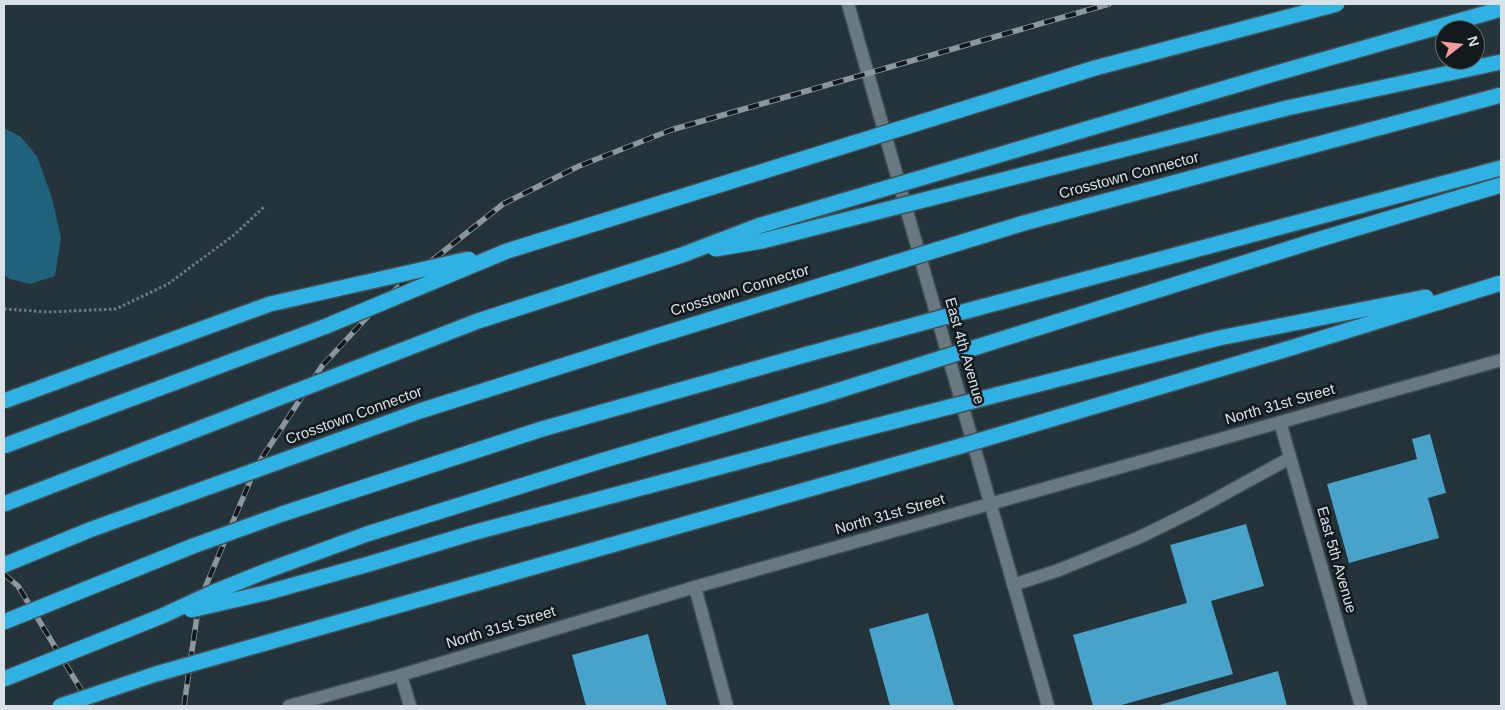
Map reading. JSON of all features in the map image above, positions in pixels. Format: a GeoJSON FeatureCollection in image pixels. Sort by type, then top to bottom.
{"type":"FeatureCollection","features":[{"type":"Feature","properties":{"kind":"highway"},"geometry":{"type":"LineString","coordinates":[[4,446],[324,327],[507,251],[1095,68],[1336,4]]}},
{"type":"Feature","properties":{"kind":"highway"},"geometry":{"type":"LineString","coordinates":[[4,504],[478,321],[682,255],[758,226],[1501,9]]}},
{"type":"Feature","properties":{"kind":"highway"},"geometry":{"type":"LineString","coordinates":[[682,255],[762,241],[1287,108],[1501,62]]}},
{"type":"Feature","properties":{"kind":"highway","name":"Crosstown Connector"},"geometry":{"type":"LineString","coordinates":[[4,565],[92,529],[420,410],[1024,223],[1501,95]]}},
{"type":"Feature","properties":{"kind":"highway"},"geometry":{"type":"LineString","coordinates":[[4,622],[202,543],[362,487],[532,432],[999,302],[1501,168]]}},
{"type":"Feature","properties":{"kind":"highway"},"geometry":{"type":"LineString","coordinates":[[4,679],[162,616],[266,571],[367,534],[601,461],[821,396],[1318,240],[1501,185]]}},
{"type":"Feature","properties":{"kind":"highway"},"geometry":{"type":"LineString","coordinates":[[4,401],[270,304],[397,274],[507,251]]}},
{"type":"Feature","properties":{"kind":"highway"},"geometry":{"type":"LineString","coordinates":[[162,616],[265,593],[472,533],[832,437],[1219,338],[1501,283]]}},
{"type":"Feature","properties":{"kind":"highway"},"geometry":{"type":"LineString","coordinates":[[60,706],[156,674],[961,446],[1285,350],[1501,283]]}},
{"type":"Feature","properties":{"kind":"street","name":"East 4th Avenue"},"geometry":{"type":"LineString","coordinates":[[848,4],[1048,706]]}},
{"type":"Feature","properties":{"kind":"street","name":"North 31st Street"},"geometry":{"type":"LineString","coordinates":[[289,706],[401,676],[695,587],[1501,360]]}},
{"type":"Feature","properties":{"kind":"street","name":"East 5th Avenue"},"geometry":{"type":"LineString","coordinates":[[1280,422],[1361,706]]}},
{"type":"Feature","properties":{"kind":"street"},"geometry":{"type":"LineString","coordinates":[[1013,585],[1059,570],[1140,537],[1290,458]]}},
{"type":"Feature","properties":{"kind":"street"},"geometry":{"type":"LineString","coordinates":[[695,587],[727,706]]}},
{"type":"Feature","properties":{"kind":"street"},"geometry":{"type":"LineString","coordinates":[[401,676],[410,706]]}},
{"type":"Feature","properties":{"kind":"path"},"geometry":{"type":"LineString","coordinates":[[4,309],[48,312],[116,308],[168,284],[234,235],[265,206]]}},
{"type":"Feature","properties":{"kind":"shaded area"},"geometry":{"type":"Polygon","coordinates":[[[4,128],[21,137],[37,156],[52,198],[61,238],[55,276],[30,284],[10,279],[4,275],[4,128]]]}},
{"type":"Feature","properties":{"kind":"building"},"geometry":{"type":"Polygon","coordinates":[[[1430,434],[1446,493],[1428,498],[1439,538],[1349,563],[1327,484],[1417,459],[1412,439],[1430,434]]]}},
{"type":"Feature","properties":{"kind":"building"},"geometry":{"type":"Polygon","coordinates":[[[1246,524],[1264,586],[1211,601],[1233,674],[1118,706],[1093,706],[1073,635],[1187,603],[1170,545],[1246,524]]]}},
{"type":"Feature","properties":{"kind":"building"},"geometry":{"type":"Polygon","coordinates":[[[928,613],[954,706],[890,706],[869,629],[928,613]]]}},
{"type":"Feature","properties":{"kind":"building"},"geometry":{"type":"Polygon","coordinates":[[[648,634],[667,706],[586,706],[572,655],[648,634]]]}},
{"type":"Feature","properties":{"kind":"building"},"geometry":{"type":"Polygon","coordinates":[[[1278,671],[1287,706],[1156,706],[1278,671]]]}},
{"type":"Feature","properties":{"kind":"railway"},"geometry":{"type":"LineString","coordinates":[[184,706],[199,602],[256,467],[322,366],[385,298],[503,204],[579,166],[671,130],[1109,4]]}},
{"type":"Feature","properties":{"kind":"railway"},"geometry":{"type":"LineString","coordinates":[[1499,4],[1501,12]]}},
{"type":"Feature","properties":{"kind":"railway"},"geometry":{"type":"LineString","coordinates":[[4,574],[18,586],[91,706]]}}]}
